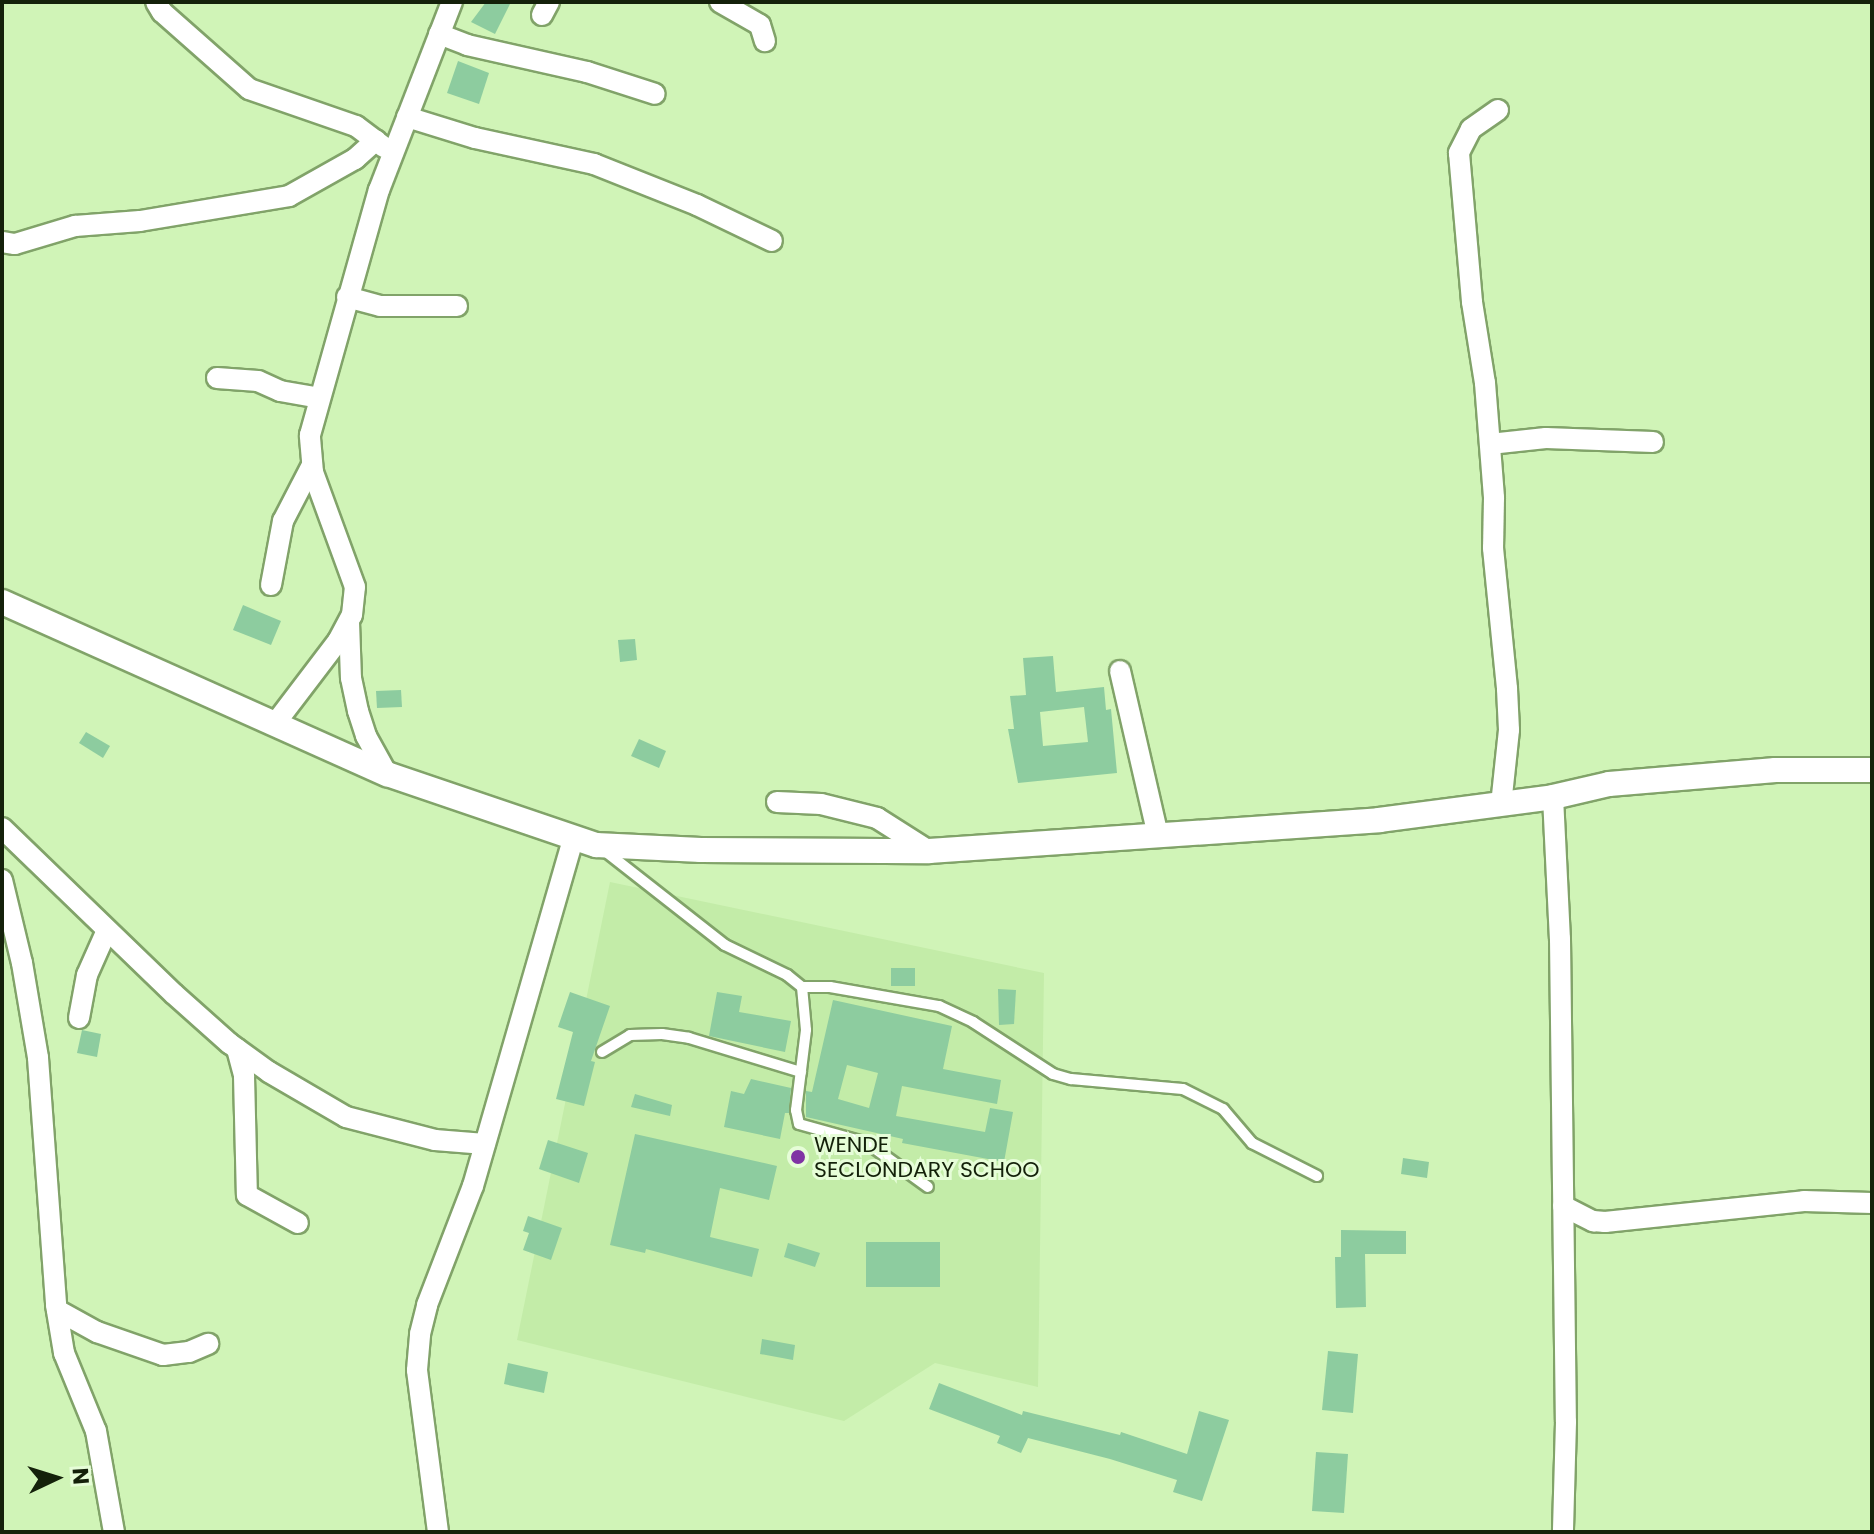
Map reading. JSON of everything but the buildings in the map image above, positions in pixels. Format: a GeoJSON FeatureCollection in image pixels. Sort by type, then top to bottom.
{"type":"FeatureCollection","features":[{"type":"Feature","properties":{"kind":"street"},"geometry":{"type":"LineString","coordinates":[[156,2],[162,12],[249,89],[356,126],[376,140],[391,159]]}},
{"type":"Feature","properties":{"kind":"street"},"geometry":{"type":"LineString","coordinates":[[387,774],[366,736],[358,711],[351,678],[349,622],[355,587],[312,465],[310,435],[347,297],[391,159],[452,2]]}},
{"type":"Feature","properties":{"kind":"street"},"geometry":{"type":"LineString","coordinates":[[720,2],[760,25],[765,41]]}},
{"type":"Feature","properties":{"kind":"street"},"geometry":{"type":"LineString","coordinates":[[439,34],[467,45],[587,72],[655,94]]}},
{"type":"Feature","properties":{"kind":"street"},"geometry":{"type":"LineString","coordinates":[[1498,110],[1471,129],[1459,153],[1490,444],[1493,548],[1509,730],[1501,805]]}},
{"type":"Feature","properties":{"kind":"street"},"geometry":{"type":"LineString","coordinates":[[407,117],[475,138],[594,164],[697,205],[772,241]]}},
{"type":"Feature","properties":{"kind":"street"},"geometry":{"type":"LineString","coordinates":[[2,242],[15,244],[75,226],[140,221],[289,196],[355,159],[376,140]]}},
{"type":"Feature","properties":{"kind":"street"},"geometry":{"type":"LineString","coordinates":[[347,297],[380,306],[457,306]]}},
{"type":"Feature","properties":{"kind":"street"},"geometry":{"type":"LineString","coordinates":[[217,378],[258,381],[280,391],[319,398]]}},
{"type":"Feature","properties":{"kind":"street"},"geometry":{"type":"LineString","coordinates":[[1490,444],[1546,438],[1653,442]]}},
{"type":"Feature","properties":{"kind":"street"},"geometry":{"type":"LineString","coordinates":[[271,585],[283,521],[312,465]]}},
{"type":"Feature","properties":{"kind":"street"},"geometry":{"type":"LineString","coordinates":[[2,602],[387,774],[585,842],[701,850],[929,851],[1379,820],[1553,797],[1609,784],[1775,770],[1872,770]]}},
{"type":"Feature","properties":{"kind":"street"},"geometry":{"type":"LineString","coordinates":[[274,725],[349,622]]}},
{"type":"Feature","properties":{"kind":"street"},"geometry":{"type":"LineString","coordinates":[[1120,671],[1158,836]]}},
{"type":"Feature","properties":{"kind":"street"},"geometry":{"type":"LineString","coordinates":[[1553,797],[1560,939],[1563,1532]]}},
{"type":"Feature","properties":{"kind":"street"},"geometry":{"type":"LineString","coordinates":[[777,802],[821,804],[877,818],[929,851]]}},
{"type":"Feature","properties":{"kind":"street"},"geometry":{"type":"LineString","coordinates":[[2,828],[237,1049],[346,1117],[435,1140],[485,1144]]}},
{"type":"Feature","properties":{"kind":"street"},"geometry":{"type":"LineString","coordinates":[[438,1532],[417,1370],[420,1334],[585,842]]}},
{"type":"Feature","properties":{"kind":"street"},"geometry":{"type":"LineString","coordinates":[[2,880],[22,963],[38,1058],[57,1310],[64,1353],[96,1431],[114,1532]]}},
{"type":"Feature","properties":{"kind":"street"},"geometry":{"type":"LineString","coordinates":[[79,1018],[87,975],[107,930]]}},
{"type":"Feature","properties":{"kind":"street"},"geometry":{"type":"LineString","coordinates":[[237,1049],[244,1076],[247,1195],[298,1223]]}},
{"type":"Feature","properties":{"kind":"street"},"geometry":{"type":"LineString","coordinates":[[1563,1206],[1593,1221],[1605,1222],[1804,1201],[1872,1203]]}},
{"type":"Feature","properties":{"kind":"street"},"geometry":{"type":"LineString","coordinates":[[57,1310],[97,1332],[163,1355],[189,1352],[208,1344]]}},
{"type":"Feature","properties":{"kind":"lane"},"geometry":{"type":"LineString","coordinates":[[585,842],[644,878],[725,945],[787,975],[802,987],[830,987],[939,1006],[973,1022],[1053,1074],[1071,1079],[1183,1089],[1223,1109],[1252,1143],[1317,1176]]}},
{"type":"Feature","properties":{"kind":"lane"},"geometry":{"type":"LineString","coordinates":[[802,987],[806,1017],[796,1110],[799,1124],[867,1143],[928,1187]]}},
{"type":"Feature","properties":{"kind":"lane"},"geometry":{"type":"LineString","coordinates":[[602,1052],[630,1035],[662,1034],[689,1038],[801,1072]]}},
{"type":"Feature","properties":{"kind":"shaded area","name":"WENDE SECLONDARY SCHOO"},"geometry":{"type":"Polygon","coordinates":[[[610,882],[1044,973],[1038,1387],[935,1363],[844,1421],[517,1340],[610,882]]]}},
{"type":"Feature","properties":{"kind":"place","name":"WENDE SECLONDARY SCHOO"},"geometry":{"type":"Point","coordinates":[798,1157]}}]}
